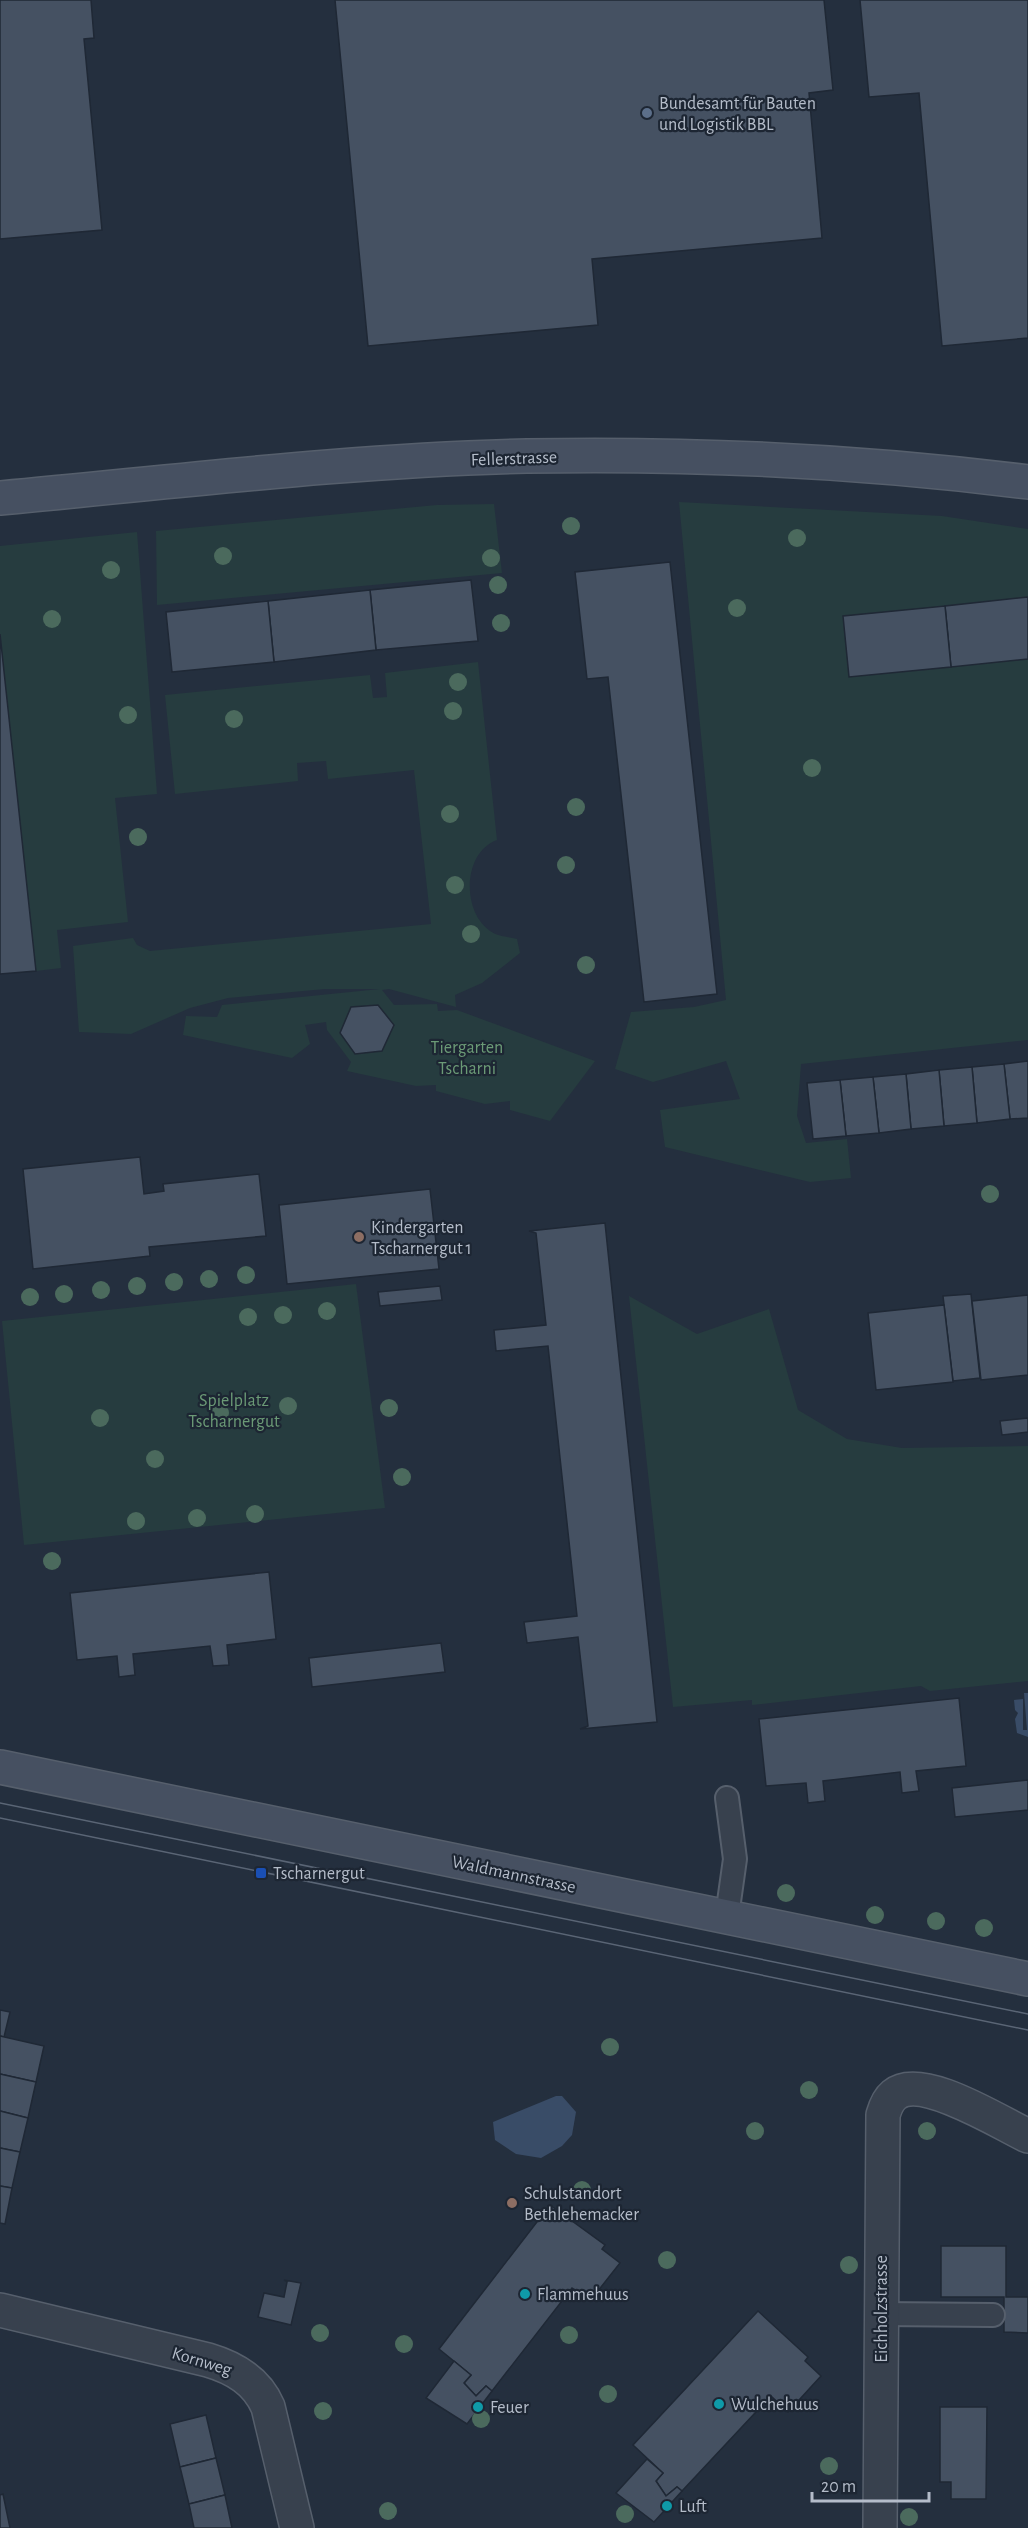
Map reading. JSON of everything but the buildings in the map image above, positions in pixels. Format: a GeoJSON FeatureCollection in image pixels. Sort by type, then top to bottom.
{"type":"FeatureCollection","features":[{"type":"Feature","properties":{"kind":"street","name":"Fellerstrasse"},"geometry":{"type":"LineString","coordinates":[[0,498],[324,468],[527,456],[812,460],[885,465],[1028,482]]}},
{"type":"Feature","properties":{"kind":"street","name":"Waldmannstrasse"},"geometry":{"type":"LineString","coordinates":[[0,1767],[1028,1979]]}},
{"type":"Feature","properties":{"kind":"street","name":"Eichholzstrasse"},"geometry":{"type":"LineString","coordinates":[[880,2528],[881,2129],[883,2115],[895,2094],[913,2088],[936,2091],[1028,2136]]}},
{"type":"Feature","properties":{"kind":"street","name":"Kornweg"},"geometry":{"type":"LineString","coordinates":[[0,2310],[208,2360],[244,2376],[260,2392],[268,2407],[297,2528]]}},
{"type":"Feature","properties":{"kind":"lane"},"geometry":{"type":"LineString","coordinates":[[727,1798],[735,1859],[727,1916]]}},
{"type":"Feature","properties":{"kind":"lane"},"geometry":{"type":"LineString","coordinates":[[880,2314],[993,2315]]}},
{"type":"Feature","properties":{"kind":"green space"},"geometry":{"type":"Polygon","coordinates":[[[679,502],[942,516],[1028,529],[1028,1040],[801,1064],[797,1116],[806,1143],[847,1139],[851,1178],[810,1182],[665,1147],[660,1110],[740,1099],[726,1061],[653,1082],[615,1069],[631,1012],[694,1007],[726,1000],[679,502]]]}},
{"type":"Feature","properties":{"kind":"green space"},"geometry":{"type":"Polygon","coordinates":[[[494,504],[502,573],[157,605],[156,531],[437,505],[494,504]]]}},
{"type":"Feature","properties":{"kind":"green space"},"geometry":{"type":"Polygon","coordinates":[[[137,532],[157,794],[115,798],[128,922],[57,930],[61,968],[36,971],[0,634],[0,546],[137,532]]]}},
{"type":"Feature","properties":{"kind":"green space","name":"Tiergarten Tscharni"},"geometry":{"type":"Polygon","coordinates":[[[478,662],[497,840],[477,856],[470,882],[471,897],[474,910],[481,922],[493,933],[517,939],[520,953],[482,983],[455,995],[456,1007],[389,989],[382,990],[394,1005],[437,1004],[438,1011],[457,1010],[595,1061],[550,1121],[510,1110],[510,1101],[485,1104],[436,1091],[436,1085],[416,1086],[347,1071],[351,1062],[327,1030],[326,1022],[305,1025],[310,1044],[292,1058],[183,1035],[186,1016],[217,1017],[222,1005],[380,989],[325,989],[228,998],[190,1008],[131,1034],[79,1032],[73,946],[133,938],[137,945],[150,951],[431,924],[414,770],[328,779],[326,761],[297,763],[298,781],[175,794],[165,695],[370,675],[373,698],[387,697],[385,673],[478,662]]]}},
{"type":"Feature","properties":{"kind":"green space","name":"Spielplatz Tscharnergut"},"geometry":{"type":"Polygon","coordinates":[[[356,1284],[385,1508],[24,1545],[2,1321],[356,1284]]]}},
{"type":"Feature","properties":{"kind":"green space"},"geometry":{"type":"Polygon","coordinates":[[[629,1296],[697,1334],[769,1309],[798,1410],[847,1439],[902,1448],[1028,1446],[1028,1681],[930,1691],[921,1686],[752,1705],[752,1700],[673,1707],[629,1296]]]}},
{"type":"Feature","properties":{"kind":"water"},"geometry":{"type":"Polygon","coordinates":[[[1024,1693],[1028,1693],[1028,1737],[1017,1733],[1015,1719],[1018,1713],[1015,1710],[1014,1700],[1023,1699],[1023,1730],[1027,1730],[1024,1693]]]}},
{"type":"Feature","properties":{"kind":"water"},"geometry":{"type":"Polygon","coordinates":[[[556,2096],[562,2096],[576,2112],[572,2135],[562,2146],[541,2158],[516,2154],[495,2140],[493,2122],[556,2096]]]}},
{"type":"Feature","properties":{"kind":"tram line"},"geometry":{"type":"LineString","coordinates":[[0,1803],[1028,2014]]}},
{"type":"Feature","properties":{"kind":"tram line"},"geometry":{"type":"LineString","coordinates":[[0,1818],[1028,2030]]}},
{"type":"Feature","properties":{"kind":"place","name":"Bundesamt für Bauten und Logistik BBL"},"geometry":{"type":"Point","coordinates":[647,113]}},
{"type":"Feature","properties":{"kind":"place","name":"Kindergarten Tscharnergut 1"},"geometry":{"type":"Point","coordinates":[359,1237]}},
{"type":"Feature","properties":{"kind":"place","name":"Tscharnergut"},"geometry":{"type":"Point","coordinates":[261,1873]}},
{"type":"Feature","properties":{"kind":"place","name":"Schulstandort Bethlehemacker"},"geometry":{"type":"Point","coordinates":[512,2203]}},
{"type":"Feature","properties":{"kind":"place","name":"Flammehuus"},"geometry":{"type":"Point","coordinates":[525,2294]}},
{"type":"Feature","properties":{"kind":"place","name":"Wulchehuus"},"geometry":{"type":"Point","coordinates":[719,2404]}},
{"type":"Feature","properties":{"kind":"place","name":"Feuer"},"geometry":{"type":"Point","coordinates":[478,2407]}},
{"type":"Feature","properties":{"kind":"place","name":"Luft"},"geometry":{"type":"Point","coordinates":[667,2506]}}]}
